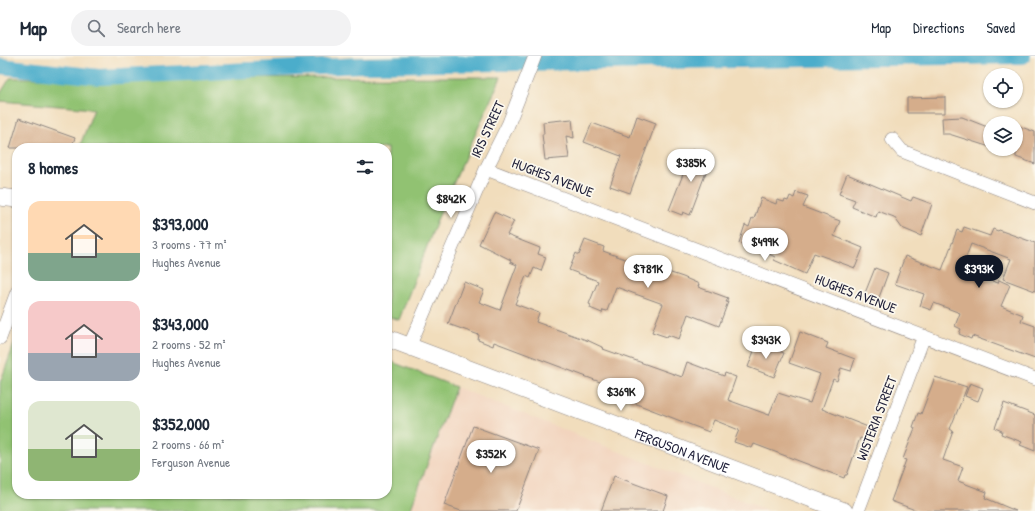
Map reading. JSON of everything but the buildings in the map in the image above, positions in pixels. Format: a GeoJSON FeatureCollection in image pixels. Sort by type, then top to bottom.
{"type":"FeatureCollection","features":[{"type":"Feature","properties":{"kind":"street","name":"IRIS STREET"},"geometry":{"type":"LineString","coordinates":[[409,347],[486,169],[518,101],[535,56]]}},
{"type":"Feature","properties":{"kind":"street"},"geometry":{"type":"LineString","coordinates":[[892,139],[902,151],[1035,203]]}},
{"type":"Feature","properties":{"kind":"street","name":"HUGHES AVENUE"},"geometry":{"type":"LineString","coordinates":[[486,169],[1035,378]]}},
{"type":"Feature","properties":{"kind":"street"},"geometry":{"type":"LineString","coordinates":[[0,197],[12,198]]}},
{"type":"Feature","properties":{"kind":"street"},"geometry":{"type":"LineString","coordinates":[[0,338],[12,306]]}},
{"type":"Feature","properties":{"kind":"street","name":"WISTERIA STREET"},"geometry":{"type":"LineString","coordinates":[[858,511],[924,336]]}},
{"type":"Feature","properties":{"kind":"street","name":"FERGUSON AVENUE"},"geometry":{"type":"LineString","coordinates":[[392,340],[844,511]]}},
{"type":"Feature","properties":{"kind":"shaded area"},"geometry":{"type":"Polygon","coordinates":[[[456,387],[769,511],[410,511],[456,387]]]}},
{"type":"Feature","properties":{"kind":"green space"},"geometry":{"type":"Polygon","coordinates":[[[501,77],[437,220],[399,320],[392,318],[392,143],[81,143],[94,109],[0,101],[0,94],[10,78],[501,77]]]}},
{"type":"Feature","properties":{"kind":"green space"},"geometry":{"type":"Polygon","coordinates":[[[12,350],[12,499],[392,499],[392,362],[456,387],[410,511],[0,511],[0,383],[12,350]]]}},
{"type":"Feature","properties":{"kind":"waterway"},"geometry":{"type":"LineString","coordinates":[[0,66],[99,77],[363,65],[1023,56]]}}]}
